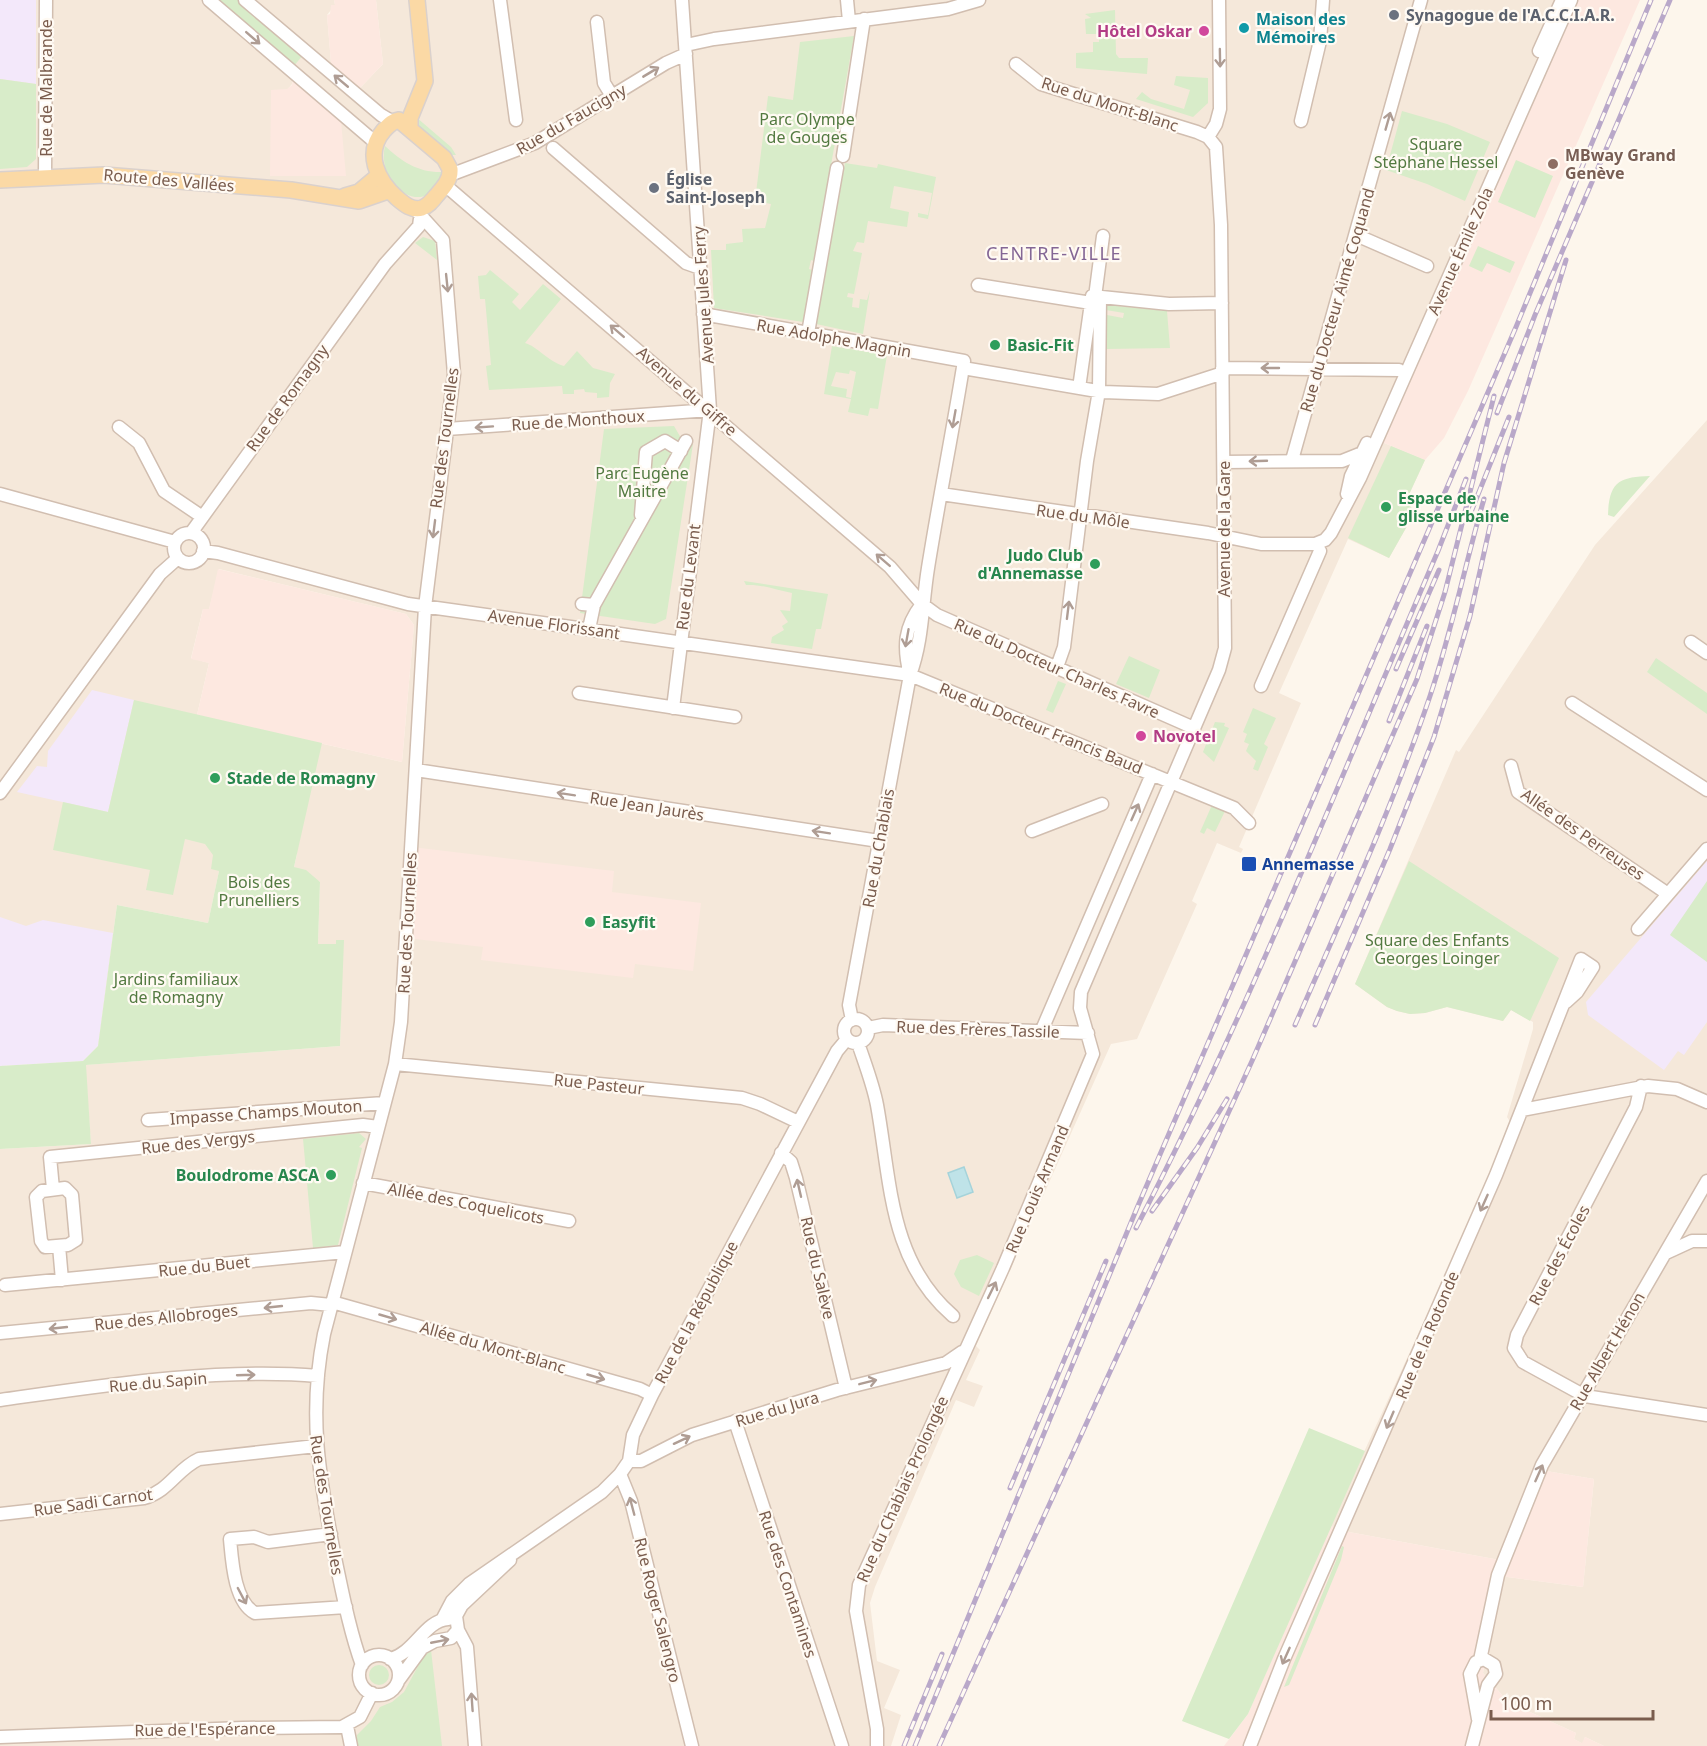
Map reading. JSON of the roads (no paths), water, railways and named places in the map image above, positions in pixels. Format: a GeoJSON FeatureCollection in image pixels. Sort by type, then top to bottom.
{"type":"FeatureCollection","features":[{"type":"Feature","properties":{"kind":"main road"},"geometry":{"type":"LineString","coordinates":[[400,123],[444,158],[450,166],[448,180],[429,204],[417,211],[388,190],[378,177],[374,157],[376,143],[400,123],[409,120],[425,78],[417,0]]}},
{"type":"Feature","properties":{"kind":"main road","name":"Route des Vallées"},"geometry":{"type":"LineString","coordinates":[[0,180],[45,176],[135,177],[362,201],[388,190]]}},
{"type":"Feature","properties":{"kind":"main road","name":"Route des Vallées"},"geometry":{"type":"LineString","coordinates":[[338,197],[359,192],[378,177]]}},
{"type":"Feature","properties":{"kind":"street","name":"Rue de Malbrande"},"geometry":{"type":"LineString","coordinates":[[45,176],[46,0]]}},
{"type":"Feature","properties":{"kind":"street"},"geometry":{"type":"LineString","coordinates":[[209,0],[376,143]]}},
{"type":"Feature","properties":{"kind":"street"},"geometry":{"type":"LineString","coordinates":[[245,0],[381,115],[400,123]]}},
{"type":"Feature","properties":{"kind":"street"},"geometry":{"type":"LineString","coordinates":[[500,0],[516,120]]}},
{"type":"Feature","properties":{"kind":"street","name":"Avenue Jules Ferry"},"geometry":{"type":"LineString","coordinates":[[682,0],[710,410]]}},
{"type":"Feature","properties":{"kind":"street"},"geometry":{"type":"LineString","coordinates":[[847,0],[849,21]]}},
{"type":"Feature","properties":{"kind":"street","name":"Rue du Faucigny"},"geometry":{"type":"LineString","coordinates":[[448,180],[530,146],[612,96],[686,46],[714,39],[948,9],[979,0]]}},
{"type":"Feature","properties":{"kind":"street"},"geometry":{"type":"LineString","coordinates":[[1208,137],[1216,124],[1220,109],[1219,0]]}},
{"type":"Feature","properties":{"kind":"street"},"geometry":{"type":"LineString","coordinates":[[1301,121],[1320,45],[1323,0]]}},
{"type":"Feature","properties":{"kind":"street","name":"Rue du Docteur Aimé Coquand"},"geometry":{"type":"LineString","coordinates":[[1292,460],[1421,0]]}},
{"type":"Feature","properties":{"kind":"street","name":"Avenue Émile Zola"},"geometry":{"type":"LineString","coordinates":[[1261,686],[1319,549],[1331,541],[1362,453],[1562,0]]}},
{"type":"Feature","properties":{"kind":"street","name":"Avenue Émile Zola"},"geometry":{"type":"LineString","coordinates":[[1353,481],[1571,0]]}},
{"type":"Feature","properties":{"kind":"street"},"geometry":{"type":"LineString","coordinates":[[808,333],[864,19]]}},
{"type":"Feature","properties":{"kind":"street"},"geometry":{"type":"LineString","coordinates":[[597,22],[604,83],[612,96]]}},
{"type":"Feature","properties":{"kind":"street","name":"Rue du Mont-Blanc"},"geometry":{"type":"LineString","coordinates":[[1016,64],[1041,84],[1208,137]]}},
{"type":"Feature","properties":{"kind":"street","name":"Avenue de la Gare"},"geometry":{"type":"LineString","coordinates":[[1088,1033],[1080,1008],[1081,992],[1194,728],[1224,652],[1223,371],[1218,155],[1208,137]]}},
{"type":"Feature","properties":{"kind":"street"},"geometry":{"type":"LineString","coordinates":[[553,148],[686,263],[700,268]]}},
{"type":"Feature","properties":{"kind":"street","name":"Avenue du Giffre"},"geometry":{"type":"LineString","coordinates":[[448,180],[895,570],[922,604]]}},
{"type":"Feature","properties":{"kind":"street","name":"Rue de Romagny"},"geometry":{"type":"LineString","coordinates":[[191,533],[201,516],[386,264],[393,247],[412,222],[417,211]]}},
{"type":"Feature","properties":{"kind":"street","name":"Rue des Tournelles"},"geometry":{"type":"LineString","coordinates":[[362,1665],[346,1607],[316,1446],[318,1376],[332,1303],[395,1064],[404,989],[425,607],[454,374],[444,242],[417,211]]}},
{"type":"Feature","properties":{"kind":"street"},"geometry":{"type":"LineString","coordinates":[[1356,235],[1426,266]]}},
{"type":"Feature","properties":{"kind":"street"},"geometry":{"type":"LineString","coordinates":[[1078,388],[1095,299],[1103,236]]}},
{"type":"Feature","properties":{"kind":"street"},"geometry":{"type":"LineString","coordinates":[[978,285],[1095,299],[1168,304],[1222,303]]}},
{"type":"Feature","properties":{"kind":"street"},"geometry":{"type":"LineString","coordinates":[[1057,667],[1064,647],[1091,435],[1101,392],[1095,299]]}},
{"type":"Feature","properties":{"kind":"street","name":"Rue Adolphe Magnin"},"geometry":{"type":"LineString","coordinates":[[703,314],[1101,392],[1162,393],[1223,371]]}},
{"type":"Feature","properties":{"kind":"street","name":"Rue du Chablais"},"geometry":{"type":"LineString","coordinates":[[852,1020],[849,1005],[910,675],[924,618],[922,604],[964,365]]}},
{"type":"Feature","properties":{"kind":"street"},"geometry":{"type":"LineString","coordinates":[[1223,371],[1317,368],[1399,370]]}},
{"type":"Feature","properties":{"kind":"street","name":"Rue de Monthoux"},"geometry":{"type":"LineString","coordinates":[[447,429],[710,410]]}},
{"type":"Feature","properties":{"kind":"street","name":"Rue du Levant"},"geometry":{"type":"LineString","coordinates":[[673,708],[710,410]]}},
{"type":"Feature","properties":{"kind":"street"},"geometry":{"type":"LineString","coordinates":[[118,427],[134,436],[141,445],[164,491],[201,516]]}},
{"type":"Feature","properties":{"kind":"street"},"geometry":{"type":"LineString","coordinates":[[589,629],[588,604],[641,522],[684,446],[665,441],[646,452],[641,522]]}},
{"type":"Feature","properties":{"kind":"street"},"geometry":{"type":"LineString","coordinates":[[1224,462],[1342,461],[1362,453]]}},
{"type":"Feature","properties":{"kind":"street"},"geometry":{"type":"LineString","coordinates":[[1342,461],[1353,481]]}},
{"type":"Feature","properties":{"kind":"street"},"geometry":{"type":"LineString","coordinates":[[0,494],[175,542]]}},
{"type":"Feature","properties":{"kind":"street","name":"Rue du Môle"},"geometry":{"type":"LineString","coordinates":[[941,494],[1224,536],[1261,544],[1319,549]]}},
{"type":"Feature","properties":{"kind":"street"},"geometry":{"type":"LineString","coordinates":[[191,533],[201,539],[203,551],[193,562],[178,558],[174,551],[175,542],[180,535],[191,533]]}},
{"type":"Feature","properties":{"kind":"street","name":"Avenue Florissant"},"geometry":{"type":"LineString","coordinates":[[203,551],[218,553],[400,603],[910,675]]}},
{"type":"Feature","properties":{"kind":"street"},"geometry":{"type":"LineString","coordinates":[[0,793],[160,574],[178,558]]}},
{"type":"Feature","properties":{"kind":"street","name":"Rue du Docteur Charles Favre"},"geometry":{"type":"LineString","coordinates":[[922,604],[944,618],[1194,728]]}},
{"type":"Feature","properties":{"kind":"street"},"geometry":{"type":"LineString","coordinates":[[1692,642],[1707,653]]}},
{"type":"Feature","properties":{"kind":"street","name":"Rue du Docteur Francis Baud"},"geometry":{"type":"LineString","coordinates":[[910,675],[1234,808],[1249,823]]}},
{"type":"Feature","properties":{"kind":"street"},"geometry":{"type":"LineString","coordinates":[[579,693],[735,717]]}},
{"type":"Feature","properties":{"kind":"street"},"geometry":{"type":"LineString","coordinates":[[1572,703],[1707,790]]}},
{"type":"Feature","properties":{"kind":"street","name":"Allée des Perreuses"},"geometry":{"type":"LineString","coordinates":[[1511,766],[1518,792],[1668,894]]}},
{"type":"Feature","properties":{"kind":"street","name":"Rue Jean Jaurès"},"geometry":{"type":"LineString","coordinates":[[416,770],[879,841]]}},
{"type":"Feature","properties":{"kind":"street"},"geometry":{"type":"LineString","coordinates":[[1044,1032],[1120,859],[1118,850],[1152,774]]}},
{"type":"Feature","properties":{"kind":"street"},"geometry":{"type":"LineString","coordinates":[[1032,831],[1102,804]]}},
{"type":"Feature","properties":{"kind":"street"},"geometry":{"type":"LineString","coordinates":[[1638,929],[1707,849]]}},
{"type":"Feature","properties":{"kind":"street","name":"Rue de la Rotonde"},"geometry":{"type":"LineString","coordinates":[[1250,1742],[1506,1149],[1566,1002]]}},
{"type":"Feature","properties":{"kind":"street"},"geometry":{"type":"LineString","coordinates":[[853,1041],[866,1038],[867,1028],[862,1021],[852,1020],[844,1028],[853,1041],[876,1100],[901,1241],[926,1288],[953,1316]]}},
{"type":"Feature","properties":{"kind":"street","name":"Rue des Frères Tassile"},"geometry":{"type":"LineString","coordinates":[[867,1028],[883,1025],[1088,1033]]}},
{"type":"Feature","properties":{"kind":"street","name":"Rue Louis Armand"},"geometry":{"type":"LineString","coordinates":[[965,1347],[1003,1268],[1094,1054],[1088,1033]]}},
{"type":"Feature","properties":{"kind":"street","name":"Rue de la République"},"geometry":{"type":"LineString","coordinates":[[390,1659],[408,1650],[432,1625],[452,1624],[460,1607],[501,1571],[516,1552],[603,1492],[620,1474],[629,1461],[633,1435],[652,1395],[798,1122],[837,1051],[853,1041]]}},
{"type":"Feature","properties":{"kind":"street","name":"Rue Pasteur"},"geometry":{"type":"LineString","coordinates":[[395,1064],[742,1098],[798,1122]]}},
{"type":"Feature","properties":{"kind":"street"},"geometry":{"type":"LineString","coordinates":[[1522,1110],[1641,1086],[1677,1089],[1707,1102]]}},
{"type":"Feature","properties":{"kind":"street","name":"Rue des Écoles"},"geometry":{"type":"LineString","coordinates":[[1582,1394],[1523,1362],[1516,1354],[1514,1344],[1636,1107],[1641,1086]]}},
{"type":"Feature","properties":{"kind":"street","name":"Impasse Champs Mouton"},"geometry":{"type":"LineString","coordinates":[[148,1120],[384,1104]]}},
{"type":"Feature","properties":{"kind":"street","name":"Rue des Vergys"},"geometry":{"type":"LineString","coordinates":[[53,1189],[50,1157],[363,1125],[378,1127]]}},
{"type":"Feature","properties":{"kind":"street","name":"Rue du Salève"},"geometry":{"type":"LineString","coordinates":[[782,1153],[789,1159],[795,1173],[846,1388]]}},
{"type":"Feature","properties":{"kind":"street","name":"Rue Albert Hénon"},"geometry":{"type":"LineString","coordinates":[[1478,1719],[1471,1669],[1484,1660],[1516,1527],[1545,1459],[1707,1181]]}},
{"type":"Feature","properties":{"kind":"street","name":"Allée des Coquelicots"},"geometry":{"type":"LineString","coordinates":[[363,1183],[569,1221]]}},
{"type":"Feature","properties":{"kind":"street"},"geometry":{"type":"LineString","coordinates":[[53,1189],[68,1190],[72,1203],[76,1238],[70,1245],[59,1246],[48,1248],[42,1244],[36,1200],[39,1193],[53,1189]]}},
{"type":"Feature","properties":{"kind":"street"},"geometry":{"type":"LineString","coordinates":[[1681,1226],[1692,1241]]}},
{"type":"Feature","properties":{"kind":"street"},"geometry":{"type":"LineString","coordinates":[[1664,1254],[1692,1241],[1707,1240]]}},
{"type":"Feature","properties":{"kind":"street"},"geometry":{"type":"LineString","coordinates":[[59,1246],[62,1280]]}},
{"type":"Feature","properties":{"kind":"street","name":"Rue du Buet"},"geometry":{"type":"LineString","coordinates":[[5,1285],[345,1252]]}},
{"type":"Feature","properties":{"kind":"street","name":"Rue des Allobroges"},"geometry":{"type":"LineString","coordinates":[[0,1333],[311,1303],[332,1303]]}},
{"type":"Feature","properties":{"kind":"street","name":"Allée du Mont-Blanc"},"geometry":{"type":"LineString","coordinates":[[332,1303],[640,1389],[652,1395]]}},
{"type":"Feature","properties":{"kind":"street","name":"Rue du Jura"},"geometry":{"type":"LineString","coordinates":[[629,1461],[641,1461],[684,1438],[735,1421],[951,1360],[965,1347]]}},
{"type":"Feature","properties":{"kind":"street","name":"Rue du Chablais Prolongée"},"geometry":{"type":"LineString","coordinates":[[876,1744],[857,1618],[857,1590],[965,1347]]}},
{"type":"Feature","properties":{"kind":"street"},"geometry":{"type":"LineString","coordinates":[[930,1367],[942,1381],[942,1398]]}},
{"type":"Feature","properties":{"kind":"street","name":"Rue du Sapin"},"geometry":{"type":"LineString","coordinates":[[0,1400],[205,1377],[282,1374],[318,1376]]}},
{"type":"Feature","properties":{"kind":"street"},"geometry":{"type":"LineString","coordinates":[[1582,1394],[1597,1400],[1707,1415]]}},
{"type":"Feature","properties":{"kind":"street","name":"Rue des Contamines"},"geometry":{"type":"LineString","coordinates":[[735,1421],[842,1746]]}},
{"type":"Feature","properties":{"kind":"street","name":"Rue Sadi Carnot"},"geometry":{"type":"LineString","coordinates":[[0,1515],[144,1498],[165,1489],[186,1467],[199,1459],[316,1446]]}},
{"type":"Feature","properties":{"kind":"street","name":"Rue Roger Salengro"},"geometry":{"type":"LineString","coordinates":[[620,1474],[631,1501],[692,1746]]}},
{"type":"Feature","properties":{"kind":"street"},"geometry":{"type":"LineString","coordinates":[[331,1534],[269,1542],[256,1537],[230,1539],[235,1582],[252,1612],[346,1607]]}},
{"type":"Feature","properties":{"kind":"street"},"geometry":{"type":"LineString","coordinates":[[376,1656],[362,1665],[360,1681],[372,1693],[386,1694],[396,1685],[422,1648],[432,1642],[451,1638],[452,1624]]}},
{"type":"Feature","properties":{"kind":"street"},"geometry":{"type":"LineString","coordinates":[[452,1624],[467,1647],[475,1746]]}},
{"type":"Feature","properties":{"kind":"street"},"geometry":{"type":"LineString","coordinates":[[354,1637],[376,1656],[390,1659],[398,1669],[396,1685]]}},
{"type":"Feature","properties":{"kind":"street","name":"Rue Albert Hénon"},"geometry":{"type":"LineString","coordinates":[[1472,1746],[1488,1685],[1494,1680],[1496,1672],[1484,1660]]}},
{"type":"Feature","properties":{"kind":"street"},"geometry":{"type":"LineString","coordinates":[[1473,1680],[1480,1685],[1488,1685]]}},
{"type":"Feature","properties":{"kind":"street"},"geometry":{"type":"LineString","coordinates":[[351,1746],[347,1726],[360,1717],[372,1693]]}},
{"type":"Feature","properties":{"kind":"street","name":"Rue de l'Espérance"},"geometry":{"type":"LineString","coordinates":[[0,1735],[347,1726]]}},
{"type":"Feature","properties":{"kind":"water"},"geometry":{"type":"Polygon","coordinates":[[[964,1167],[973,1192],[957,1198],[948,1173],[964,1167]]]}},
{"type":"Feature","properties":{"kind":"railway"},"geometry":{"type":"LineString","coordinates":[[915,1746],[1137,1208],[1516,327],[1651,0]]}},
{"type":"Feature","properties":{"kind":"railway"},"geometry":{"type":"LineString","coordinates":[[1497,413],[1535,315],[1670,0]]}},
{"type":"Feature","properties":{"kind":"railway"},"geometry":{"type":"LineString","coordinates":[[1315,1025],[1390,849],[1434,737],[1470,616],[1504,463],[1566,260]]}},
{"type":"Feature","properties":{"kind":"railway"},"geometry":{"type":"LineString","coordinates":[[939,1746],[1252,1061],[1417,679],[1445,592],[1494,396]]}},
{"type":"Feature","properties":{"kind":"railway"},"geometry":{"type":"LineString","coordinates":[[1471,512],[1509,417]]}},
{"type":"Feature","properties":{"kind":"railway"},"geometry":{"type":"LineString","coordinates":[[1136,1228],[1218,1062],[1256,977],[1438,551],[1466,479]]}},
{"type":"Feature","properties":{"kind":"railway"},"geometry":{"type":"LineString","coordinates":[[1295,1025],[1366,862],[1415,738],[1445,647],[1484,499]]}},
{"type":"Feature","properties":{"kind":"railway"},"geometry":{"type":"LineString","coordinates":[[1396,669],[1439,570]]}},
{"type":"Feature","properties":{"kind":"railway"},"geometry":{"type":"LineString","coordinates":[[1389,721],[1427,626]]}},
{"type":"Feature","properties":{"kind":"railway"},"geometry":{"type":"LineString","coordinates":[[1152,1211],[1197,1148],[1227,1099]]}},
{"type":"Feature","properties":{"kind":"railway"},"geometry":{"type":"LineString","coordinates":[[1010,1488],[1106,1261]]}},
{"type":"Feature","properties":{"kind":"railway"},"geometry":{"type":"LineString","coordinates":[[904,1746],[942,1654]]}},
{"type":"Feature","properties":{"kind":"place","name":"Synagogue de l'A.C.C.I.A.R."},"geometry":{"type":"Point","coordinates":[1394,15]}},
{"type":"Feature","properties":{"kind":"place","name":"Maison des Mémoires"},"geometry":{"type":"Point","coordinates":[1244,28]}},
{"type":"Feature","properties":{"kind":"place","name":"Hôtel Oskar"},"geometry":{"type":"Point","coordinates":[1204,31]}},
{"type":"Feature","properties":{"kind":"place","name":"MBway Grand Genève"},"geometry":{"type":"Point","coordinates":[1553,164]}},
{"type":"Feature","properties":{"kind":"place","name":"Église Saint-Joseph"},"geometry":{"type":"Point","coordinates":[654,188]}},
{"type":"Feature","properties":{"kind":"place","name":"Basic-Fit"},"geometry":{"type":"Point","coordinates":[995,345]}},
{"type":"Feature","properties":{"kind":"place","name":"Espace de glisse urbaine"},"geometry":{"type":"Point","coordinates":[1386,507]}},
{"type":"Feature","properties":{"kind":"place","name":"Judo Club d'Annemasse"},"geometry":{"type":"Point","coordinates":[1095,564]}},
{"type":"Feature","properties":{"kind":"place","name":"Novotel"},"geometry":{"type":"Point","coordinates":[1141,736]}},
{"type":"Feature","properties":{"kind":"place","name":"Stade de Romagny"},"geometry":{"type":"Point","coordinates":[215,778]}},
{"type":"Feature","properties":{"kind":"place","name":"Annemasse"},"geometry":{"type":"Point","coordinates":[1249,864]}},
{"type":"Feature","properties":{"kind":"place","name":"Easyfit"},"geometry":{"type":"Point","coordinates":[590,922]}},
{"type":"Feature","properties":{"kind":"place","name":"Boulodrome ASCA"},"geometry":{"type":"Point","coordinates":[331,1175]}},
{"type":"Feature","properties":{"kind":"district","name":"CENTRE-VILLE"},"geometry":{"type":"Point","coordinates":[1054,253]}},
{"type":"Feature","properties":{"kind":"park label","name":"Parc Olympe de Gouges"},"geometry":{"type":"Point","coordinates":[807,128]}},
{"type":"Feature","properties":{"kind":"park label","name":"Square Stéphane Hessel"},"geometry":{"type":"Point","coordinates":[1436,153]}},
{"type":"Feature","properties":{"kind":"park label","name":"Parc Eugène Maitre"},"geometry":{"type":"Point","coordinates":[642,482]}},
{"type":"Feature","properties":{"kind":"park label","name":"Bois des Prunelliers"},"geometry":{"type":"Point","coordinates":[259,891]}},
{"type":"Feature","properties":{"kind":"park label","name":"Square des Enfants Georges Loinger"},"geometry":{"type":"Point","coordinates":[1437,949]}},
{"type":"Feature","properties":{"kind":"park label","name":"Jardins familiaux de Romagny"},"geometry":{"type":"Point","coordinates":[176,988]}}]}
